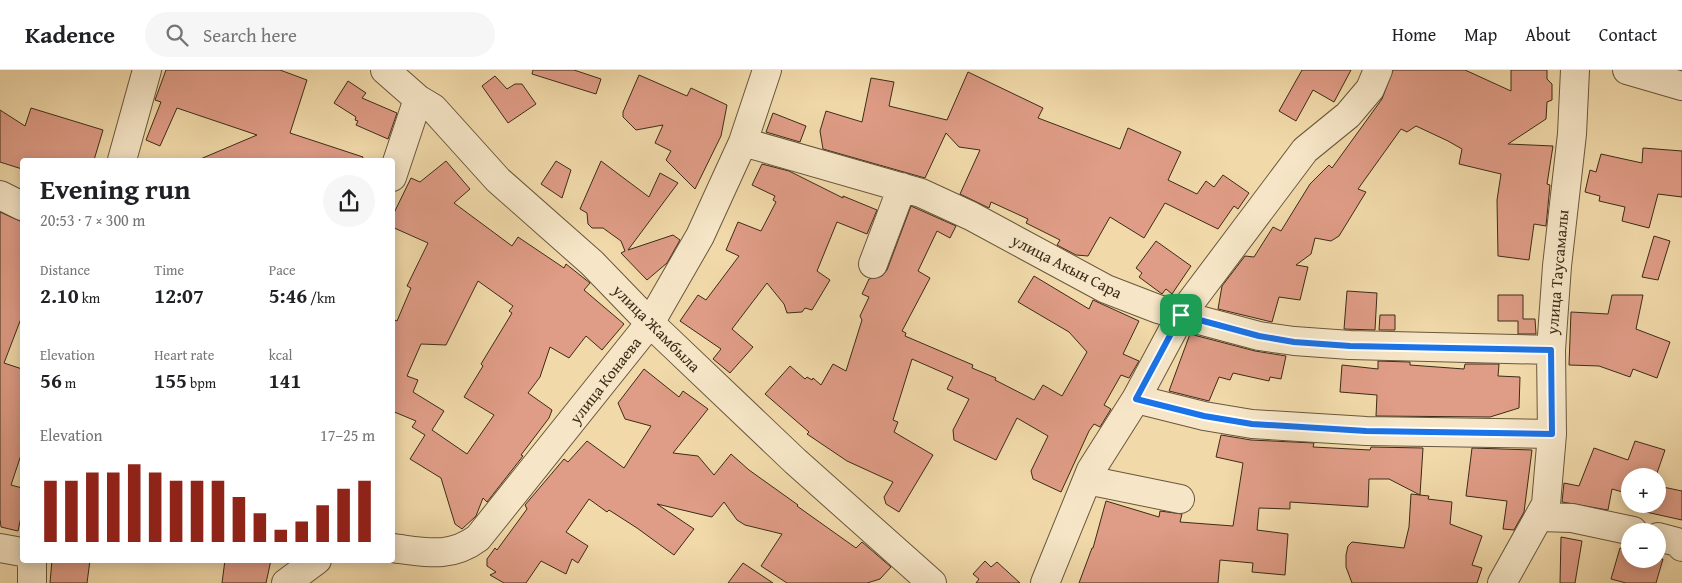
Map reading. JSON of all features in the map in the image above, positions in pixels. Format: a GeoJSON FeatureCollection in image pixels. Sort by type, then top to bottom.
{"type":"FeatureCollection","features":[{"type":"Feature","properties":{"kind":"street"},"geometry":{"type":"LineString","coordinates":[[123,158],[147,70]]}},
{"type":"Feature","properties":{"kind":"street","name":"улица Жамбыла"},"geometry":{"type":"LineString","coordinates":[[385,70],[418,99],[433,108],[498,180],[592,263],[650,323],[795,461],[932,583]]}},
{"type":"Feature","properties":{"kind":"street","name":"улица Конаева"},"geometry":{"type":"LineString","coordinates":[[395,548],[440,552],[464,548],[478,538],[650,323],[700,236],[744,142],[767,70]]}},
{"type":"Feature","properties":{"kind":"street"},"geometry":{"type":"LineString","coordinates":[[1046,583],[1087,480],[1115,429],[1136,399],[1181,315],[1306,150],[1348,115],[1370,89],[1378,70]]}},
{"type":"Feature","properties":{"kind":"street","name":"улица Таусамалы"},"geometry":{"type":"LineString","coordinates":[[1502,583],[1546,504],[1552,434],[1551,350],[1557,266],[1572,134],[1575,70]]}},
{"type":"Feature","properties":{"kind":"street"},"geometry":{"type":"LineString","coordinates":[[1627,70],[1682,86]]}},
{"type":"Feature","properties":{"kind":"street"},"geometry":{"type":"LineString","coordinates":[[395,168],[418,99]]}},
{"type":"Feature","properties":{"kind":"street","name":"улица Акын Сара"},"geometry":{"type":"LineString","coordinates":[[744,142],[921,193],[971,216],[1106,289],[1181,315],[1259,336],[1294,342],[1350,346],[1551,350]]}},
{"type":"Feature","properties":{"kind":"street"},"geometry":{"type":"LineString","coordinates":[[873,264],[902,187]]}},
{"type":"Feature","properties":{"kind":"street"},"geometry":{"type":"LineString","coordinates":[[0,195],[20,205]]}},
{"type":"Feature","properties":{"kind":"street"},"geometry":{"type":"LineString","coordinates":[[1136,399],[1204,416],[1252,424],[1366,431],[1552,434]]}},
{"type":"Feature","properties":{"kind":"street"},"geometry":{"type":"LineString","coordinates":[[1087,480],[1180,499]]}},
{"type":"Feature","properties":{"kind":"street"},"geometry":{"type":"LineString","coordinates":[[1540,517],[1572,518],[1621,528]]}},
{"type":"Feature","properties":{"kind":"street"},"geometry":{"type":"LineString","coordinates":[[1666,539],[1677,542],[1682,547]]}},
{"type":"Feature","properties":{"kind":"street"},"geometry":{"type":"LineString","coordinates":[[0,548],[20,552]]}},
{"type":"Feature","properties":{"kind":"street"},"geometry":{"type":"LineString","coordinates":[[32,563],[32,583]]}},
{"type":"Feature","properties":{"kind":"street"},"geometry":{"type":"LineString","coordinates":[[286,583],[291,563]]}},
{"type":"Feature","properties":{"kind":"street"},"geometry":{"type":"LineString","coordinates":[[286,583],[313,563]]}},
{"type":"Feature","properties":{"kind":"building"},"geometry":{"type":"Polygon","coordinates":[[[166,70],[280,70],[307,80],[290,133],[363,157],[203,158],[257,135],[177,108],[160,146],[146,140],[161,102],[155,100],[166,70]]]}},
{"type":"Feature","properties":{"kind":"building"},"geometry":{"type":"Polygon","coordinates":[[[533,70],[574,70],[601,79],[596,94],[532,74],[533,70]]]}},
{"type":"Feature","properties":{"kind":"building"},"geometry":{"type":"Polygon","coordinates":[[[1302,70],[1351,70],[1334,102],[1313,90],[1296,121],[1279,111],[1302,70]]]}},
{"type":"Feature","properties":{"kind":"building"},"geometry":{"type":"Polygon","coordinates":[[[1393,70],[1465,70],[1511,91],[1511,70],[1547,70],[1547,79],[1552,84],[1552,100],[1547,102],[1546,119],[1508,144],[1553,146],[1547,184],[1550,185],[1546,226],[1534,224],[1529,260],[1498,256],[1497,200],[1501,174],[1459,164],[1462,149],[1416,126],[1407,132],[1401,129],[1358,189],[1366,192],[1339,236],[1331,241],[1315,238],[1311,254],[1296,265],[1308,267],[1300,300],[1279,297],[1272,322],[1218,309],[1222,286],[1245,256],[1254,257],[1273,227],[1281,231],[1310,184],[1329,165],[1332,168],[1382,99],[1393,70]]]}},
{"type":"Feature","properties":{"kind":"building"},"geometry":{"type":"Polygon","coordinates":[[[968,72],[1043,108],[1038,118],[1120,149],[1128,128],[1181,152],[1168,180],[1197,194],[1206,181],[1214,187],[1223,175],[1249,193],[1238,209],[1234,206],[1218,229],[1165,203],[1144,238],[1110,217],[1088,256],[1076,255],[1057,245],[1060,240],[1026,223],[1028,219],[991,202],[989,208],[960,194],[980,150],[959,147],[946,133],[925,178],[823,149],[820,131],[826,111],[862,122],[871,78],[894,82],[889,106],[947,120],[968,72]]]}},
{"type":"Feature","properties":{"kind":"building"},"geometry":{"type":"Polygon","coordinates":[[[639,75],[687,96],[691,88],[727,105],[721,136],[695,189],[666,160],[671,151],[655,143],[663,125],[636,130],[623,117],[623,112],[639,75]]]}},
{"type":"Feature","properties":{"kind":"building"},"geometry":{"type":"Polygon","coordinates":[[[495,76],[507,89],[515,84],[522,84],[536,104],[508,123],[482,86],[495,76]]]}},
{"type":"Feature","properties":{"kind":"building"},"geometry":{"type":"Polygon","coordinates":[[[348,81],[366,93],[362,98],[397,113],[388,139],[356,125],[358,121],[355,120],[356,117],[334,103],[348,81]]]}},
{"type":"Feature","properties":{"kind":"building"},"geometry":{"type":"Polygon","coordinates":[[[31,108],[103,130],[95,158],[20,158],[20,168],[0,162],[0,110],[25,126],[31,108]]]}},
{"type":"Feature","properties":{"kind":"building"},"geometry":{"type":"Polygon","coordinates":[[[773,113],[806,126],[800,142],[766,132],[773,113]]]}},
{"type":"Feature","properties":{"kind":"building"},"geometry":{"type":"Polygon","coordinates":[[[1643,148],[1682,151],[1682,197],[1658,194],[1649,228],[1622,221],[1625,207],[1599,201],[1600,196],[1585,192],[1590,170],[1596,172],[1601,154],[1642,163],[1643,148]]]}},
{"type":"Feature","properties":{"kind":"building"},"geometry":{"type":"Polygon","coordinates":[[[446,161],[470,189],[454,203],[512,246],[518,237],[564,268],[566,264],[590,283],[584,290],[624,324],[602,350],[586,336],[569,358],[550,347],[540,377],[528,393],[552,410],[549,418],[521,455],[523,456],[487,502],[483,498],[476,516],[462,529],[455,524],[441,478],[410,459],[425,435],[412,427],[416,421],[395,412],[395,320],[397,321],[411,288],[407,286],[428,243],[395,228],[395,211],[411,178],[420,182],[446,161]],[[478,281],[446,345],[421,344],[407,376],[418,380],[413,392],[444,411],[432,430],[467,454],[494,415],[464,397],[483,366],[481,364],[512,313],[509,311],[513,306],[478,281]]]}},
{"type":"Feature","properties":{"kind":"building"},"geometry":{"type":"Polygon","coordinates":[[[556,161],[571,170],[562,198],[541,184],[556,161]]]}},
{"type":"Feature","properties":{"kind":"building"},"geometry":{"type":"Polygon","coordinates":[[[601,161],[649,197],[660,173],[678,183],[628,250],[673,235],[680,240],[667,263],[647,280],[621,253],[625,251],[621,241],[603,228],[592,228],[588,224],[587,213],[580,209],[601,161]]]}},
{"type":"Feature","properties":{"kind":"building"},"geometry":{"type":"Polygon","coordinates":[[[762,164],[789,171],[843,198],[843,196],[877,210],[867,234],[837,222],[817,271],[830,280],[812,310],[805,308],[802,312],[787,313],[784,304],[767,283],[732,329],[753,347],[730,373],[713,359],[721,349],[680,321],[698,295],[706,300],[739,256],[726,250],[738,222],[761,231],[776,202],[773,200],[775,196],[752,185],[762,164]]]}},
{"type":"Feature","properties":{"kind":"building"},"geometry":{"type":"Polygon","coordinates":[[[911,206],[956,226],[950,238],[937,231],[918,271],[930,278],[902,331],[906,333],[905,336],[973,365],[972,368],[996,378],[995,380],[1034,400],[1043,385],[1062,396],[1087,352],[1069,332],[1018,302],[1034,276],[1089,309],[1093,300],[1139,321],[1123,354],[1139,361],[1129,378],[1121,375],[1104,405],[1111,409],[1100,427],[1094,424],[1089,431],[1061,492],[1033,479],[1031,471],[1048,436],[1017,418],[996,460],[954,440],[953,430],[969,399],[947,389],[953,377],[912,359],[893,420],[898,422],[894,432],[933,455],[899,512],[886,504],[884,497],[893,482],[847,461],[807,434],[809,432],[765,394],[790,366],[805,379],[807,377],[812,380],[813,378],[821,385],[833,364],[846,371],[862,320],[860,316],[869,297],[862,294],[869,279],[882,276],[887,270],[911,206]]]}},
{"type":"Feature","properties":{"kind":"building"},"geometry":{"type":"Polygon","coordinates":[[[0,212],[20,221],[20,321],[4,363],[20,368],[20,458],[11,485],[20,487],[20,522],[18,531],[1,527],[0,212]]]}},
{"type":"Feature","properties":{"kind":"building"},"geometry":{"type":"Polygon","coordinates":[[[1654,236],[1670,241],[1658,280],[1642,277],[1654,236]]]}},
{"type":"Feature","properties":{"kind":"building"},"geometry":{"type":"Polygon","coordinates":[[[1156,241],[1191,266],[1172,294],[1166,289],[1162,294],[1139,277],[1142,273],[1136,268],[1156,241]]]}},
{"type":"Feature","properties":{"kind":"building"},"geometry":{"type":"Polygon","coordinates":[[[1347,291],[1377,293],[1375,330],[1344,329],[1347,291]]]}},
{"type":"Feature","properties":{"kind":"building"},"geometry":{"type":"Polygon","coordinates":[[[1498,295],[1523,295],[1523,319],[1535,319],[1536,334],[1518,334],[1518,321],[1498,321],[1498,295]]]}},
{"type":"Feature","properties":{"kind":"building"},"geometry":{"type":"Polygon","coordinates":[[[1612,295],[1643,295],[1636,329],[1670,342],[1657,378],[1633,369],[1630,377],[1599,366],[1569,365],[1571,312],[1608,314],[1612,295]]]}},
{"type":"Feature","properties":{"kind":"building"},"geometry":{"type":"Polygon","coordinates":[[[1380,315],[1395,315],[1395,330],[1379,330],[1380,315]]]}},
{"type":"Feature","properties":{"kind":"building"},"geometry":{"type":"Polygon","coordinates":[[[1190,334],[1255,351],[1286,356],[1281,379],[1270,377],[1269,381],[1233,373],[1230,380],[1219,377],[1209,401],[1169,391],[1190,334]]]}},
{"type":"Feature","properties":{"kind":"building"},"geometry":{"type":"Polygon","coordinates":[[[1378,361],[1410,362],[1410,365],[1464,369],[1465,364],[1499,364],[1498,376],[1520,377],[1519,408],[1490,417],[1376,416],[1377,395],[1340,392],[1342,365],[1378,369],[1378,361]]]}},
{"type":"Feature","properties":{"kind":"building"},"geometry":{"type":"Polygon","coordinates":[[[644,369],[679,397],[683,391],[708,409],[673,453],[698,456],[714,475],[731,454],[749,470],[856,548],[862,542],[891,567],[880,579],[867,583],[787,583],[761,566],[782,534],[745,525],[737,520],[724,502],[712,517],[657,504],[694,529],[674,555],[637,528],[609,510],[607,512],[589,499],[566,532],[588,546],[578,563],[572,559],[566,574],[541,561],[526,583],[504,583],[490,575],[496,572],[487,566],[487,559],[495,548],[497,550],[527,509],[525,505],[564,459],[568,462],[587,441],[624,468],[651,426],[625,419],[618,403],[644,369]]]}},
{"type":"Feature","properties":{"kind":"building"},"geometry":{"type":"Polygon","coordinates":[[[1221,435],[1251,440],[1314,443],[1313,447],[1370,450],[1371,447],[1423,448],[1420,495],[1389,479],[1369,479],[1368,507],[1290,502],[1290,509],[1259,508],[1257,530],[1288,534],[1285,575],[1252,572],[1253,563],[1220,560],[1218,583],[1079,583],[1093,548],[1106,501],[1159,517],[1160,511],[1182,514],[1180,522],[1233,526],[1243,463],[1216,457],[1221,435]]]}},
{"type":"Feature","properties":{"kind":"building"},"geometry":{"type":"Polygon","coordinates":[[[1635,441],[1665,450],[1659,468],[1621,468],[1621,492],[1612,489],[1608,510],[1562,502],[1564,483],[1579,486],[1594,448],[1628,460],[1635,441]]]}},
{"type":"Feature","properties":{"kind":"building"},"geometry":{"type":"Polygon","coordinates":[[[1472,448],[1532,450],[1524,512],[1514,530],[1503,529],[1507,501],[1466,496],[1472,448]]]}},
{"type":"Feature","properties":{"kind":"building"},"geometry":{"type":"Polygon","coordinates":[[[1666,488],[1682,491],[1682,520],[1650,513],[1666,513],[1666,488]]]}},
{"type":"Feature","properties":{"kind":"building"},"geometry":{"type":"Polygon","coordinates":[[[1411,494],[1429,496],[1428,499],[1452,502],[1450,524],[1482,536],[1472,565],[1482,568],[1477,583],[1352,583],[1346,567],[1348,546],[1352,542],[1404,548],[1409,527],[1411,494]]]}},
{"type":"Feature","properties":{"kind":"building"},"geometry":{"type":"Polygon","coordinates":[[[1561,537],[1582,541],[1575,583],[1560,583],[1561,537]]]}},
{"type":"Feature","properties":{"kind":"building"},"geometry":{"type":"Polygon","coordinates":[[[1620,548],[1621,568],[1660,568],[1656,583],[1626,583],[1611,579],[1620,548]]]}},
{"type":"Feature","properties":{"kind":"building"},"geometry":{"type":"Polygon","coordinates":[[[985,561],[991,567],[997,562],[1020,583],[976,583],[979,579],[973,574],[985,561]]]}},
{"type":"Feature","properties":{"kind":"building"},"geometry":{"type":"Polygon","coordinates":[[[52,563],[90,563],[87,583],[50,583],[52,563]]]}},
{"type":"Feature","properties":{"kind":"building"},"geometry":{"type":"Polygon","coordinates":[[[225,563],[270,563],[266,583],[222,583],[225,563]]]}},
{"type":"Feature","properties":{"kind":"building"},"geometry":{"type":"Polygon","coordinates":[[[743,563],[773,583],[728,583],[743,563]]]}},
{"type":"Feature","properties":{"kind":"route"},"geometry":{"type":"LineString","coordinates":[[1181,315],[1259,336],[1294,342],[1350,346],[1551,350],[1552,434],[1366,431],[1252,424],[1204,416],[1136,399],[1181,315]]}}]}
